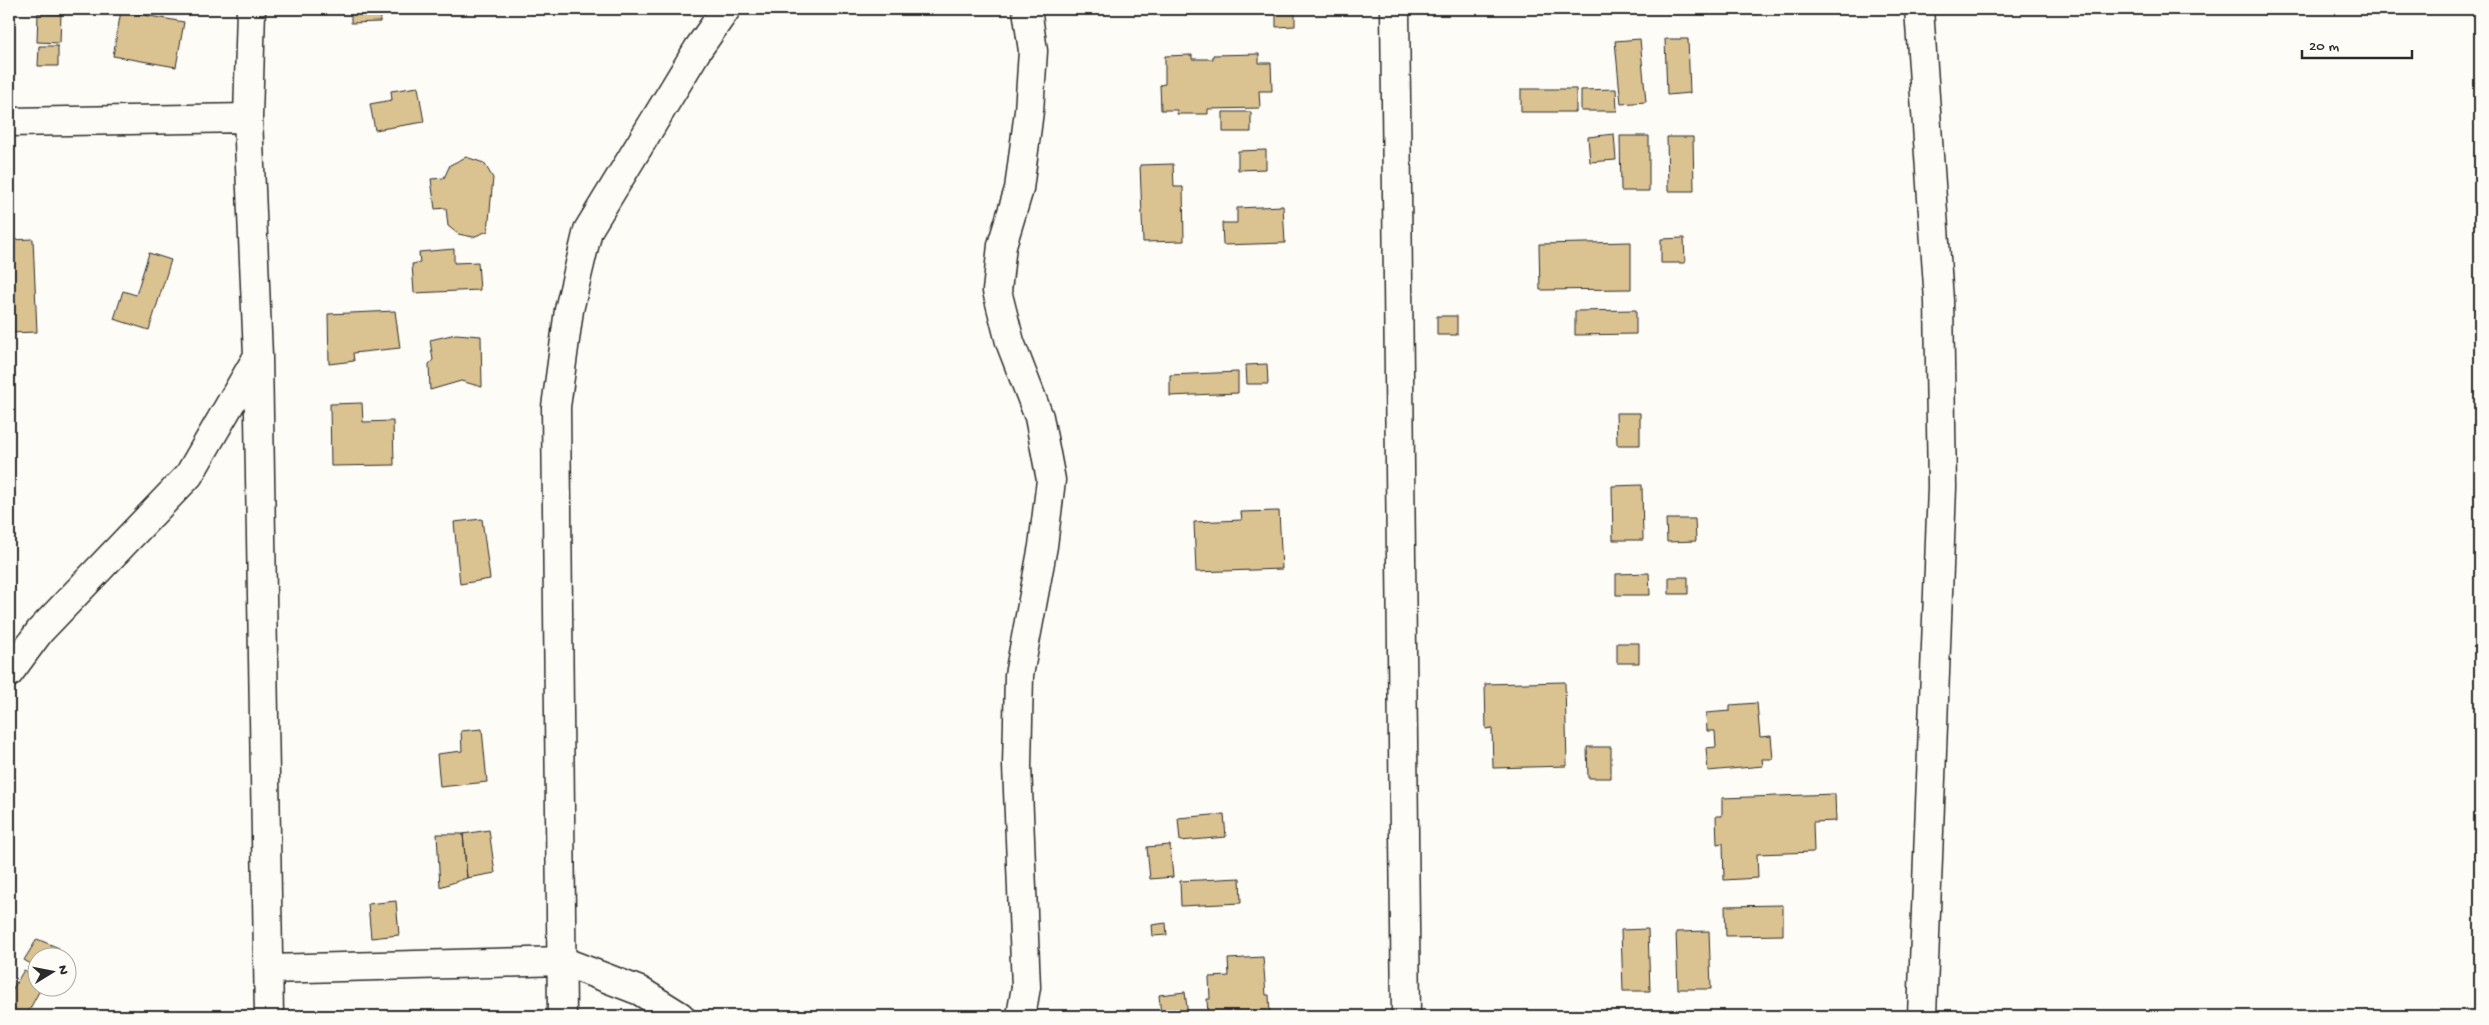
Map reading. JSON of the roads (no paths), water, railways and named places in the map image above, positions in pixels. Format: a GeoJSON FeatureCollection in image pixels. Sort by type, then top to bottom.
{"type":"FeatureCollection","features":[{"type":"Feature","properties":{"kind":"street"},"geometry":{"type":"LineString","coordinates":[[251,9],[248,118],[258,356],[269,1016]]}},
{"type":"Feature","properties":{"kind":"street"},"geometry":{"type":"LineString","coordinates":[[562,1016],[556,407],[569,310],[588,230],[698,49],[726,9]]}},
{"type":"Feature","properties":{"kind":"street"},"geometry":{"type":"LineString","coordinates":[[1021,1016],[1026,987],[1017,766],[1019,675],[1043,546],[1051,480],[1039,417],[1010,342],[997,291],[1002,245],[1019,189],[1029,111],[1033,52],[1026,9]]}},
{"type":"Feature","properties":{"kind":"street"},"geometry":{"type":"LineString","coordinates":[[1395,9],[1406,1016]]}},
{"type":"Feature","properties":{"kind":"street"},"geometry":{"type":"LineString","coordinates":[[1919,9],[1939,301],[1942,487],[1922,1016]]}},
{"type":"Feature","properties":{"kind":"street"},"geometry":{"type":"LineString","coordinates":[[9,122],[248,118]]}},
{"type":"Feature","properties":{"kind":"street"},"geometry":{"type":"LineString","coordinates":[[9,673],[40,631],[189,475],[258,356]]}},
{"type":"Feature","properties":{"kind":"street"},"geometry":{"type":"LineString","coordinates":[[269,969],[562,961],[640,991],[680,1016]]}}]}
